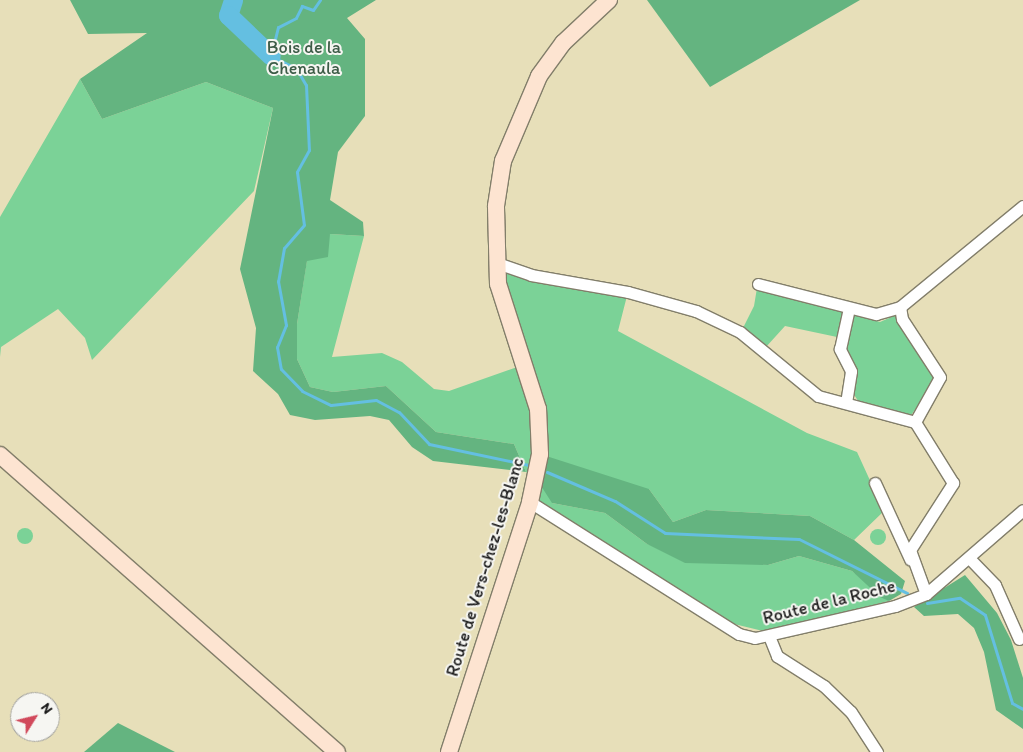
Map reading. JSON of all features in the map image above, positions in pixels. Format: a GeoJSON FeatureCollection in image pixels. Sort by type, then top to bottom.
{"type":"FeatureCollection","features":[{"type":"Feature","properties":{"kind":"main road","name":"Route de Vers-chez-les-Blanc"},"geometry":{"type":"LineString","coordinates":[[449,752],[530,502],[540,454],[540,425],[503,306],[497,263],[496,206],[503,161],[518,117],[539,76],[563,44],[610,0]]}},
{"type":"Feature","properties":{"kind":"main road"},"geometry":{"type":"LineString","coordinates":[[0,455],[215,648],[336,752]]}},
{"type":"Feature","properties":{"kind":"main road"},"geometry":{"type":"LineString","coordinates":[[215,648],[323,752]]}},
{"type":"Feature","properties":{"kind":"main road","name":"Route de Vers-chez-les-Blanc"},"geometry":{"type":"LineString","coordinates":[[445,752],[454,735]]}},
{"type":"Feature","properties":{"kind":"street"},"geometry":{"type":"LineString","coordinates":[[758,284],[876,314],[900,308],[1023,206]]}},
{"type":"Feature","properties":{"kind":"street"},"geometry":{"type":"LineString","coordinates":[[497,263],[531,275],[628,292],[696,311],[740,332],[818,396],[915,422],[953,483],[912,544],[910,559]]}},
{"type":"Feature","properties":{"kind":"street"},"geometry":{"type":"LineString","coordinates":[[846,403],[852,371],[840,349],[849,308]]}},
{"type":"Feature","properties":{"kind":"street"},"geometry":{"type":"LineString","coordinates":[[900,308],[902,319],[940,377],[915,422]]}},
{"type":"Feature","properties":{"kind":"street"},"geometry":{"type":"LineString","coordinates":[[875,483],[926,594]]}},
{"type":"Feature","properties":{"kind":"street","name":"Route de la Roche"},"geometry":{"type":"LineString","coordinates":[[530,502],[739,634],[769,636],[895,606],[926,594],[970,559],[1023,510]]}},
{"type":"Feature","properties":{"kind":"street"},"geometry":{"type":"LineString","coordinates":[[970,559],[996,585],[1019,639]]}},
{"type":"Feature","properties":{"kind":"street"},"geometry":{"type":"LineString","coordinates":[[769,636],[777,656],[824,686],[851,712],[877,752]]}},
{"type":"Feature","properties":{"kind":"green space","name":"Bois de la Chenaula"},"geometry":{"type":"Polygon","coordinates":[[[70,0],[376,0],[347,18],[365,39],[365,116],[338,152],[330,200],[363,222],[364,236],[330,234],[328,257],[307,261],[297,324],[297,359],[310,387],[333,392],[386,386],[436,432],[514,444],[526,472],[433,461],[412,447],[389,420],[370,416],[315,420],[290,415],[278,394],[253,371],[256,328],[240,269],[273,108],[206,82],[102,119],[80,79],[147,33],[88,34],[70,0]]]}},
{"type":"Feature","properties":{"kind":"green space"},"geometry":{"type":"Polygon","coordinates":[[[647,0],[860,0],[710,87],[647,0]]]}},
{"type":"Feature","properties":{"kind":"green space"},"geometry":{"type":"Polygon","coordinates":[[[80,79],[102,119],[206,82],[273,108],[254,191],[92,360],[85,338],[58,309],[1,347],[0,357],[0,217],[80,79]]]}},
{"type":"Feature","properties":{"kind":"green space"},"geometry":{"type":"Polygon","coordinates":[[[330,234],[364,236],[332,357],[382,353],[402,362],[434,389],[449,391],[523,365],[497,263],[628,292],[618,331],[807,433],[857,452],[884,511],[854,540],[810,516],[706,510],[673,522],[649,489],[552,503],[605,513],[647,544],[768,565],[799,556],[852,571],[889,601],[767,632],[734,624],[530,502],[536,478],[526,472],[514,444],[436,432],[386,386],[333,392],[310,387],[297,359],[297,324],[307,260],[330,234]]]}},
{"type":"Feature","properties":{"kind":"green space"},"geometry":{"type":"Polygon","coordinates":[[[757,288],[845,311],[837,337],[785,326],[766,347],[742,330],[754,306],[757,288]]]}},
{"type":"Feature","properties":{"kind":"green space"},"geometry":{"type":"Polygon","coordinates":[[[854,314],[880,322],[896,315],[935,373],[934,383],[909,418],[860,404],[853,393],[844,335],[854,314]]]}},
{"type":"Feature","properties":{"kind":"green space"},"geometry":{"type":"Polygon","coordinates":[[[540,454],[649,489],[673,522],[706,510],[810,516],[854,540],[905,581],[901,594],[889,601],[880,597],[852,571],[799,556],[768,565],[685,563],[647,544],[605,513],[552,503],[536,478],[540,454]]]}},
{"type":"Feature","properties":{"kind":"green space"},"geometry":{"type":"Polygon","coordinates":[[[22,528],[28,528],[33,533],[31,542],[22,544],[17,539],[17,533],[22,528]]]}},
{"type":"Feature","properties":{"kind":"green space"},"geometry":{"type":"Polygon","coordinates":[[[878,529],[886,537],[878,545],[870,537],[878,529]]]}},
{"type":"Feature","properties":{"kind":"green space"},"geometry":{"type":"Polygon","coordinates":[[[965,575],[997,613],[1011,640],[1023,678],[1023,729],[996,710],[984,652],[974,628],[958,614],[924,616],[914,607],[965,575]]]}},
{"type":"Feature","properties":{"kind":"green space"},"geometry":{"type":"Polygon","coordinates":[[[118,723],[175,752],[84,752],[118,723]]]}},
{"type":"Feature","properties":{"kind":"waterway"},"geometry":{"type":"LineString","coordinates":[[233,0],[228,15],[271,56]]}},
{"type":"Feature","properties":{"kind":"waterway"},"geometry":{"type":"LineString","coordinates":[[320,0],[313,10],[302,6],[296,18],[278,27],[271,56],[296,68],[306,85],[309,150],[297,172],[304,225],[284,248],[278,281],[286,325],[277,347],[281,369],[302,391],[331,405],[376,400],[399,412],[429,444],[529,465]]}},
{"type":"Feature","properties":{"kind":"waterway"},"geometry":{"type":"LineString","coordinates":[[547,472],[615,501],[665,533],[799,539],[907,593]]}},
{"type":"Feature","properties":{"kind":"waterway"},"geometry":{"type":"LineString","coordinates":[[927,603],[960,598],[985,615],[1012,703],[1023,709]]}}]}
